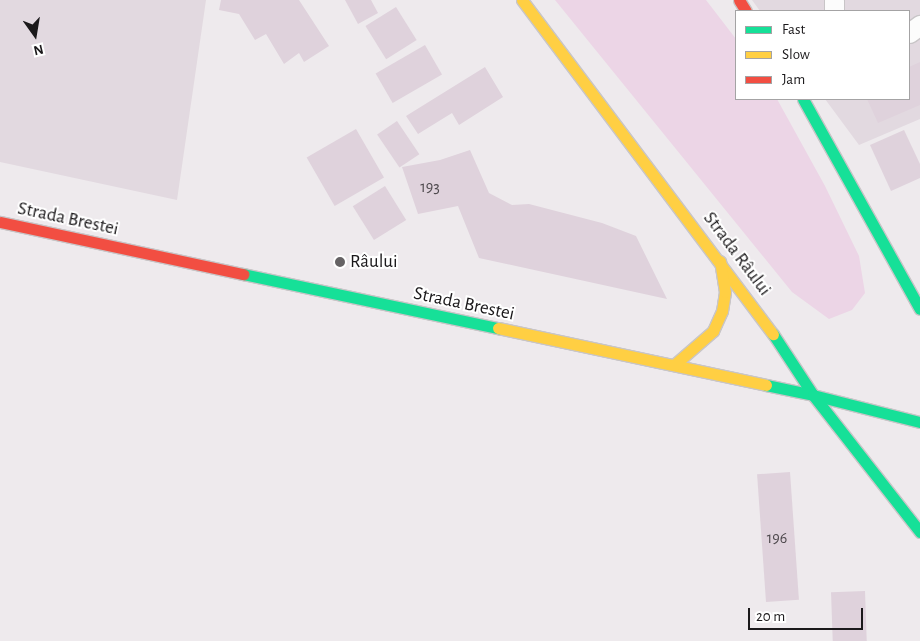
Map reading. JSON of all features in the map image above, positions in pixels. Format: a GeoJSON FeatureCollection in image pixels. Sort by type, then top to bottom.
{"type":"FeatureCollection","features":[{"type":"Feature","properties":{"kind":"main road","name":"Strada Râului"},"geometry":{"type":"LineString","coordinates":[[522,0],[764,320],[813,395],[920,532]]}},
{"type":"Feature","properties":{"kind":"main road"},"geometry":{"type":"LineString","coordinates":[[806,100],[920,309]]}},
{"type":"Feature","properties":{"kind":"main road","name":"Strada Brestei"},"geometry":{"type":"LineString","coordinates":[[0,222],[813,395],[920,422]]}},
{"type":"Feature","properties":{"kind":"main road"},"geometry":{"type":"LineString","coordinates":[[674,365],[713,331],[722,311],[725,292],[720,261]]}},
{"type":"Feature","properties":{"kind":"shaded area"},"geometry":{"type":"Polygon","coordinates":[[[0,0],[206,0],[177,200],[0,162],[0,0]]]}},
{"type":"Feature","properties":{"kind":"shaded area"},"geometry":{"type":"Polygon","coordinates":[[[555,0],[706,0],[735,38],[735,100],[778,100],[825,186],[859,256],[865,293],[852,310],[829,319],[792,292],[555,0]]]}},
{"type":"Feature","properties":{"kind":"shaded area"},"geometry":{"type":"Polygon","coordinates":[[[752,0],[920,0],[920,119],[859,145],[826,100],[910,100],[910,10],[759,10],[752,0]]]}},
{"type":"Feature","properties":{"kind":"building"},"geometry":{"type":"Polygon","coordinates":[[[221,0],[299,0],[329,46],[304,62],[299,53],[284,64],[266,34],[255,40],[239,14],[219,10],[221,0]]]}},
{"type":"Feature","properties":{"kind":"building"},"geometry":{"type":"Polygon","coordinates":[[[345,0],[371,0],[378,13],[358,24],[345,0]]]}},
{"type":"Feature","properties":{"kind":"building"},"geometry":{"type":"Polygon","coordinates":[[[396,7],[417,40],[386,59],[365,26],[396,7]]]}},
{"type":"Feature","properties":{"kind":"building"},"geometry":{"type":"Polygon","coordinates":[[[425,45],[442,74],[393,103],[376,74],[425,45]]]}},
{"type":"Feature","properties":{"kind":"building"},"geometry":{"type":"Polygon","coordinates":[[[920,62],[920,105],[878,123],[867,100],[910,100],[910,67],[920,62]]]}},
{"type":"Feature","properties":{"kind":"building"},"geometry":{"type":"Polygon","coordinates":[[[485,67],[503,97],[459,125],[452,113],[418,134],[406,116],[485,67]]]}},
{"type":"Feature","properties":{"kind":"building"},"geometry":{"type":"Polygon","coordinates":[[[397,121],[419,154],[399,168],[377,134],[397,121]]]}},
{"type":"Feature","properties":{"kind":"building"},"geometry":{"type":"Polygon","coordinates":[[[356,129],[384,177],[335,206],[307,158],[356,129]]]}},
{"type":"Feature","properties":{"kind":"building"},"geometry":{"type":"Polygon","coordinates":[[[904,130],[920,164],[920,178],[891,191],[870,145],[904,130]]]}},
{"type":"Feature","properties":{"kind":"building"},"geometry":{"type":"Polygon","coordinates":[[[470,150],[489,193],[512,205],[529,204],[602,223],[636,236],[667,299],[479,258],[458,206],[418,214],[402,167],[440,160],[470,150]]]}},
{"type":"Feature","properties":{"kind":"building"},"geometry":{"type":"Polygon","coordinates":[[[385,186],[406,220],[374,240],[353,206],[385,186]]]}},
{"type":"Feature","properties":{"kind":"building"},"geometry":{"type":"Polygon","coordinates":[[[790,472],[799,600],[766,602],[757,474],[790,472]]]}},
{"type":"Feature","properties":{"kind":"building"},"geometry":{"type":"Polygon","coordinates":[[[865,591],[867,641],[833,641],[831,592],[865,591]]]}},
{"type":"Feature","properties":{"kind":"traffic: fast"},"geometry":{"type":"LineString","coordinates":[[804,100],[920,309]]}},
{"type":"Feature","properties":{"kind":"traffic: fast"},"geometry":{"type":"LineString","coordinates":[[243,274],[498,328]]}},
{"type":"Feature","properties":{"kind":"traffic: fast"},"geometry":{"type":"LineString","coordinates":[[773,334],[813,395],[920,422]]}},
{"type":"Feature","properties":{"kind":"traffic: fast"},"geometry":{"type":"LineString","coordinates":[[766,385],[813,395],[920,532]]}},
{"type":"Feature","properties":{"kind":"traffic: slow"},"geometry":{"type":"LineString","coordinates":[[522,0],[773,334]]}},
{"type":"Feature","properties":{"kind":"traffic: slow"},"geometry":{"type":"LineString","coordinates":[[674,365],[713,331],[722,311],[725,292],[720,261]]}},
{"type":"Feature","properties":{"kind":"traffic: slow"},"geometry":{"type":"LineString","coordinates":[[498,328],[766,385]]}},
{"type":"Feature","properties":{"kind":"traffic: jam"},"geometry":{"type":"LineString","coordinates":[[739,0],[745,10]]}},
{"type":"Feature","properties":{"kind":"traffic: jam"},"geometry":{"type":"LineString","coordinates":[[0,222],[243,274]]}},
{"type":"Feature","properties":{"kind":"place","name":"Râului"},"geometry":{"type":"Point","coordinates":[340,262]}}]}
